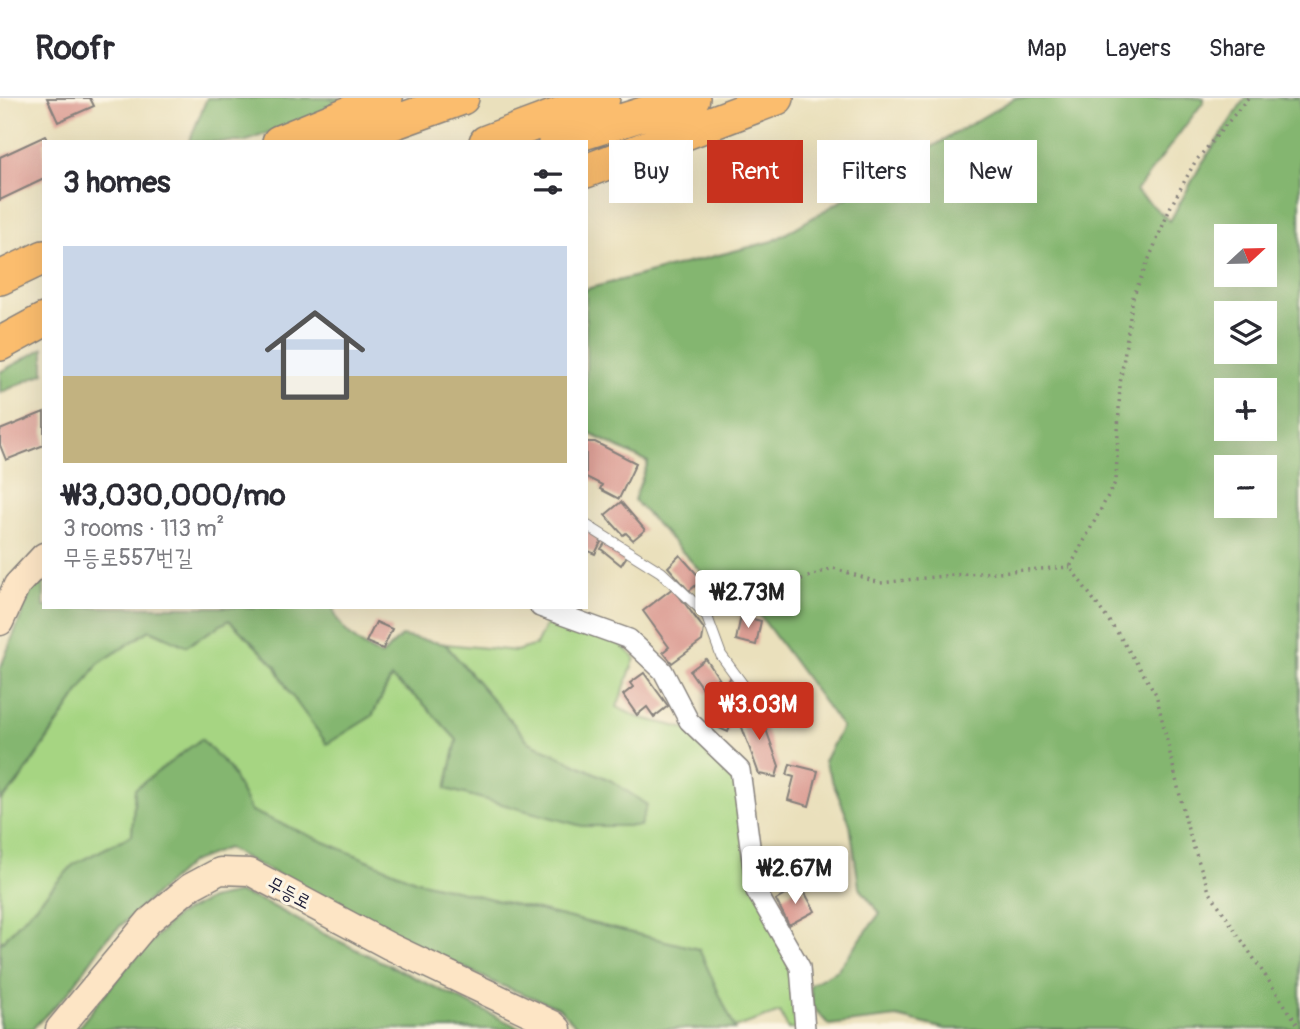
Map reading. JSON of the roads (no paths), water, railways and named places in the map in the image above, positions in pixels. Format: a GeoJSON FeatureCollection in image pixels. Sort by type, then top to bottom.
{"type":"FeatureCollection","features":[{"type":"Feature","properties":{"kind":"highway"},"geometry":{"type":"LineString","coordinates":[[284,140],[386,98]]}},
{"type":"Feature","properties":{"kind":"highway"},"geometry":{"type":"LineString","coordinates":[[346,140],[462,98]]}},
{"type":"Feature","properties":{"kind":"highway"},"geometry":{"type":"LineString","coordinates":[[491,140],[603,98]]}},
{"type":"Feature","properties":{"kind":"highway"},"geometry":{"type":"LineString","coordinates":[[561,140],[693,98]]}},
{"type":"Feature","properties":{"kind":"highway"},"geometry":{"type":"LineString","coordinates":[[588,170],[777,98]]}},
{"type":"Feature","properties":{"kind":"highway"},"geometry":{"type":"LineString","coordinates":[[0,278],[42,258]]}},
{"type":"Feature","properties":{"kind":"highway"},"geometry":{"type":"LineString","coordinates":[[0,344],[42,321]]}},
{"type":"Feature","properties":{"kind":"main road"},"geometry":{"type":"LineString","coordinates":[[0,622],[18,585],[42,558]]}},
{"type":"Feature","properties":{"kind":"main road","name":"무등로"},"geometry":{"type":"LineString","coordinates":[[59,1029],[149,921],[190,887],[220,871],[250,872],[389,946],[553,1024],[558,1029]]}},
{"type":"Feature","properties":{"kind":"street"},"geometry":{"type":"LineString","coordinates":[[546,609],[629,639],[663,671],[689,721],[740,769],[755,891],[800,967],[805,1029]]}},
{"type":"Feature","properties":{"kind":"lane"},"geometry":{"type":"LineString","coordinates":[[588,526],[661,572],[706,614],[722,655],[748,692]]}},
{"type":"Feature","properties":{"kind":"lane"},"geometry":{"type":"LineString","coordinates":[[706,614],[743,601]]}}]}
